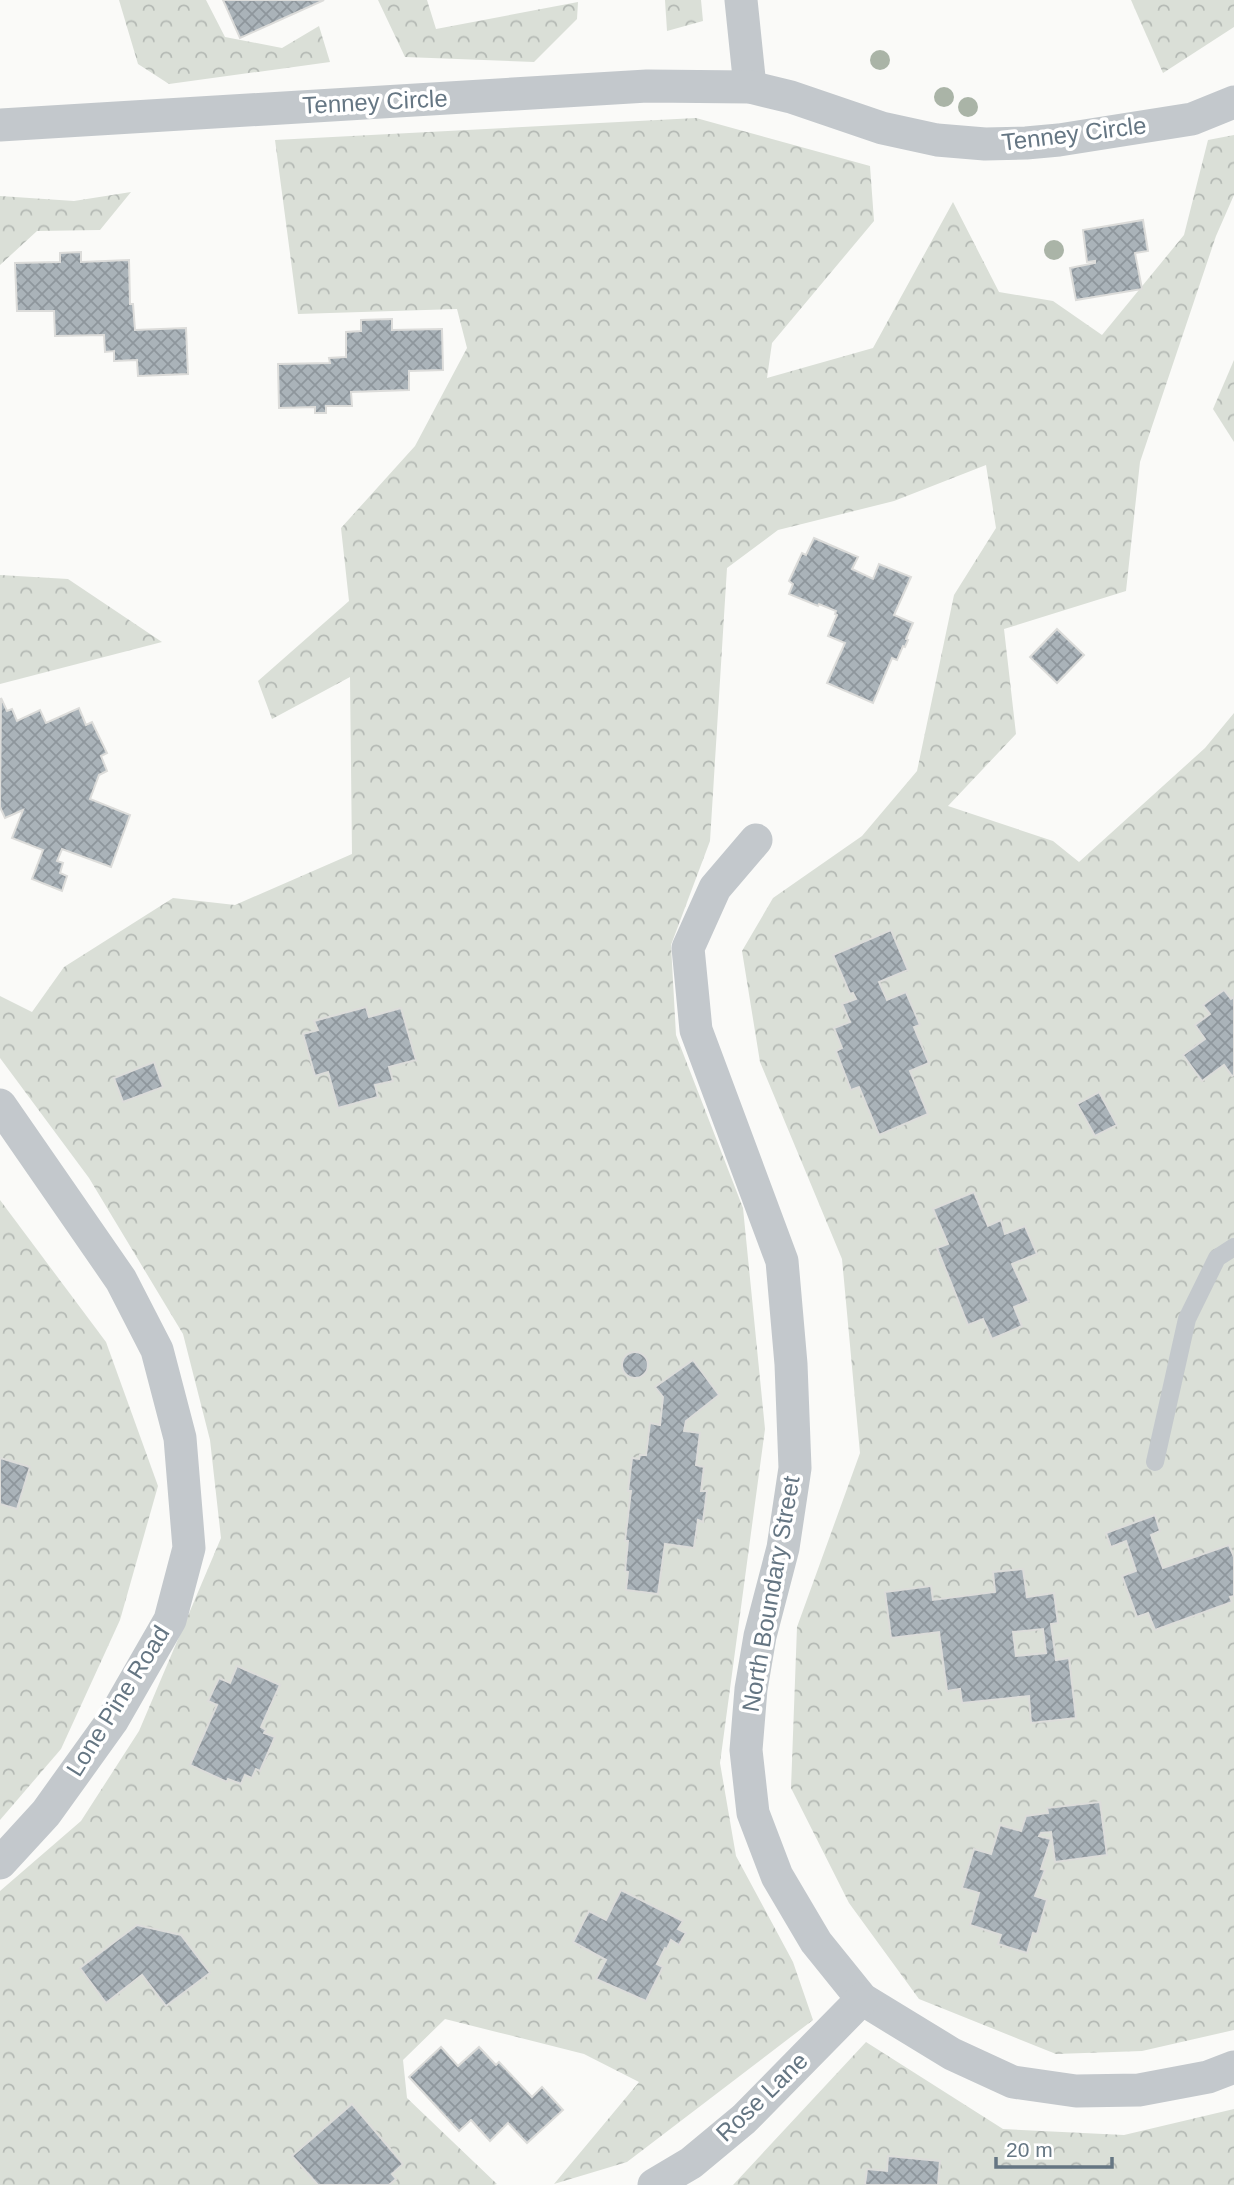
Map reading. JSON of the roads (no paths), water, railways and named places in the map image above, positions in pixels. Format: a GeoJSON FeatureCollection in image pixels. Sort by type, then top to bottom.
{"type":"FeatureCollection","features":[{"type":"Feature","properties":{"kind":"street"},"geometry":{"type":"LineString","coordinates":[[741,0],[750,87]]}},
{"type":"Feature","properties":{"kind":"street","name":"Tenney Circle"},"geometry":{"type":"LineString","coordinates":[[0,125],[647,86],[750,87],[791,96],[882,128],[937,140],[985,145],[1048,141],[1192,118],[1234,102]]}},
{"type":"Feature","properties":{"kind":"street","name":"North Boundary Street"},"geometry":{"type":"LineString","coordinates":[[756,840],[715,888],[688,948],[696,1030],[782,1261],[791,1364],[795,1468],[783,1548],[760,1636],[751,1689],[746,1750],[753,1812],[777,1876],[816,1942],[862,1999],[952,2054],[1013,2082],[1076,2091],[1139,2090],[1208,2077],[1234,2067]]}},
{"type":"Feature","properties":{"kind":"street","name":"Lone Pine Road"},"geometry":{"type":"LineString","coordinates":[[0,1105],[121,1280],[157,1350],[180,1438],[189,1548],[170,1620],[112,1721],[46,1813],[0,1863]]}},
{"type":"Feature","properties":{"kind":"street","name":"Rose Lane"},"geometry":{"type":"LineString","coordinates":[[654,2185],[691,2163],[744,2119],[862,1999]]}},
{"type":"Feature","properties":{"kind":"lane"},"geometry":{"type":"LineString","coordinates":[[1155,1462],[1187,1319],[1217,1258],[1234,1247]]}}]}
